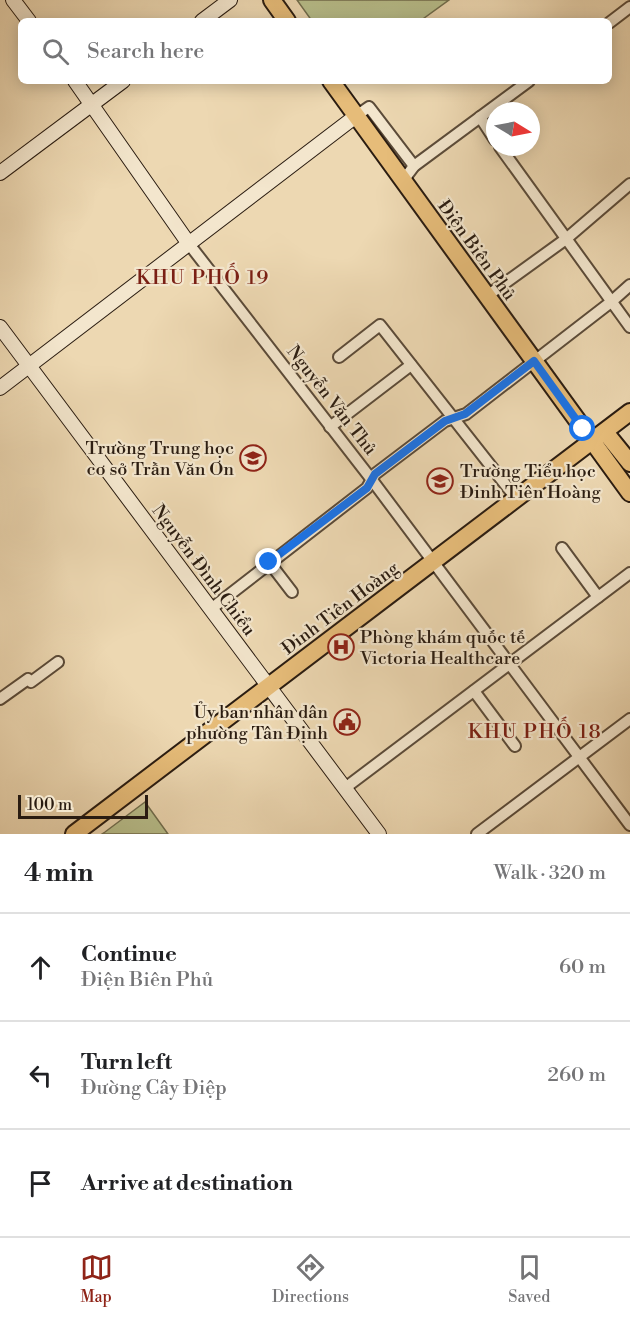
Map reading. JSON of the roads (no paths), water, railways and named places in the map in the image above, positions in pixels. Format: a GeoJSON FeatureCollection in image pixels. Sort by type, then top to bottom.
{"type":"FeatureCollection","features":[{"type":"Feature","properties":{"kind":"main road"},"geometry":{"type":"LineString","coordinates":[[272,0],[285,18]]}},
{"type":"Feature","properties":{"kind":"main road","name":"Điện Biên Phủ"},"geometry":{"type":"LineString","coordinates":[[332,84],[534,361],[599,437]]}},
{"type":"Feature","properties":{"kind":"main road","name":"Đinh Tiên Hoàng"},"geometry":{"type":"LineString","coordinates":[[74,834],[630,412]]}},
{"type":"Feature","properties":{"kind":"main road"},"geometry":{"type":"LineString","coordinates":[[599,437],[628,459]]}},
{"type":"Feature","properties":{"kind":"main road"},"geometry":{"type":"LineString","coordinates":[[599,437],[611,467],[630,493]]}},
{"type":"Feature","properties":{"kind":"main road"},"geometry":{"type":"LineString","coordinates":[[611,467],[616,459],[628,459]]}},
{"type":"Feature","properties":{"kind":"street"},"geometry":{"type":"LineString","coordinates":[[13,0],[27,18]]}},
{"type":"Feature","properties":{"kind":"street"},"geometry":{"type":"LineString","coordinates":[[206,18],[230,0]]}},
{"type":"Feature","properties":{"kind":"street"},"geometry":{"type":"LineString","coordinates":[[612,21],[630,7]]}},
{"type":"Feature","properties":{"kind":"street","name":"Nguyễn Văn Thủ"},"geometry":{"type":"LineString","coordinates":[[77,84],[189,244],[372,480],[630,825]]}},
{"type":"Feature","properties":{"kind":"street"},"geometry":{"type":"LineString","coordinates":[[0,173],[119,84]]}},
{"type":"Feature","properties":{"kind":"street"},"geometry":{"type":"LineString","coordinates":[[404,182],[408,172],[414,166],[525,84]]}},
{"type":"Feature","properties":{"kind":"street"},"geometry":{"type":"LineString","coordinates":[[0,388],[369,106],[414,166]]}},
{"type":"Feature","properties":{"kind":"street"},"geometry":{"type":"LineString","coordinates":[[480,117],[486,126]]}},
{"type":"Feature","properties":{"kind":"street"},"geometry":{"type":"LineString","coordinates":[[506,156],[630,327]]}},
{"type":"Feature","properties":{"kind":"street"},"geometry":{"type":"LineString","coordinates":[[487,296],[566,239],[630,184]]}},
{"type":"Feature","properties":{"kind":"street"},"geometry":{"type":"LineString","coordinates":[[211,609],[367,488],[375,474],[445,421],[465,414],[630,285]]}},
{"type":"Feature","properties":{"kind":"street"},"geometry":{"type":"LineString","coordinates":[[339,357],[380,325],[516,498]]}},
{"type":"Feature","properties":{"kind":"street","name":"Nguyễn Đình Chiểu"},"geometry":{"type":"LineString","coordinates":[[0,327],[379,834]]}},
{"type":"Feature","properties":{"kind":"street"},"geometry":{"type":"LineString","coordinates":[[330,427],[411,365]]}},
{"type":"Feature","properties":{"kind":"street"},"geometry":{"type":"LineString","coordinates":[[562,548],[598,597]]}},
{"type":"Feature","properties":{"kind":"street"},"geometry":{"type":"LineString","coordinates":[[269,562],[292,592]]}},
{"type":"Feature","properties":{"kind":"street"},"geometry":{"type":"LineString","coordinates":[[345,788],[630,573]]}},
{"type":"Feature","properties":{"kind":"street"},"geometry":{"type":"LineString","coordinates":[[0,699],[28,678],[31,682],[58,662]]}},
{"type":"Feature","properties":{"kind":"street"},"geometry":{"type":"LineString","coordinates":[[474,691],[516,746]]}},
{"type":"Feature","properties":{"kind":"street"},"geometry":{"type":"LineString","coordinates":[[477,834],[630,719]]}},
{"type":"Feature","properties":{"kind":"place","name":"Trường Trung học cơ sở Trần Văn Ơn"},"geometry":{"type":"Point","coordinates":[253,458]}},
{"type":"Feature","properties":{"kind":"place","name":"Trường Tiểu học Đinh Tiên Hoàng"},"geometry":{"type":"Point","coordinates":[440,481]}},
{"type":"Feature","properties":{"kind":"place","name":"Phòng khám quốc tế Victoria Healthcare"},"geometry":{"type":"Point","coordinates":[341,647]}},
{"type":"Feature","properties":{"kind":"place","name":"Ủy ban nhân dân phường Tân Định"},"geometry":{"type":"Point","coordinates":[347,722]}},
{"type":"Feature","properties":{"kind":"district","name":"KHU PHỐ 19"},"geometry":{"type":"Point","coordinates":[203,277]}},
{"type":"Feature","properties":{"kind":"district","name":"KHU PHỐ 18"},"geometry":{"type":"Point","coordinates":[535,731]}}]}
